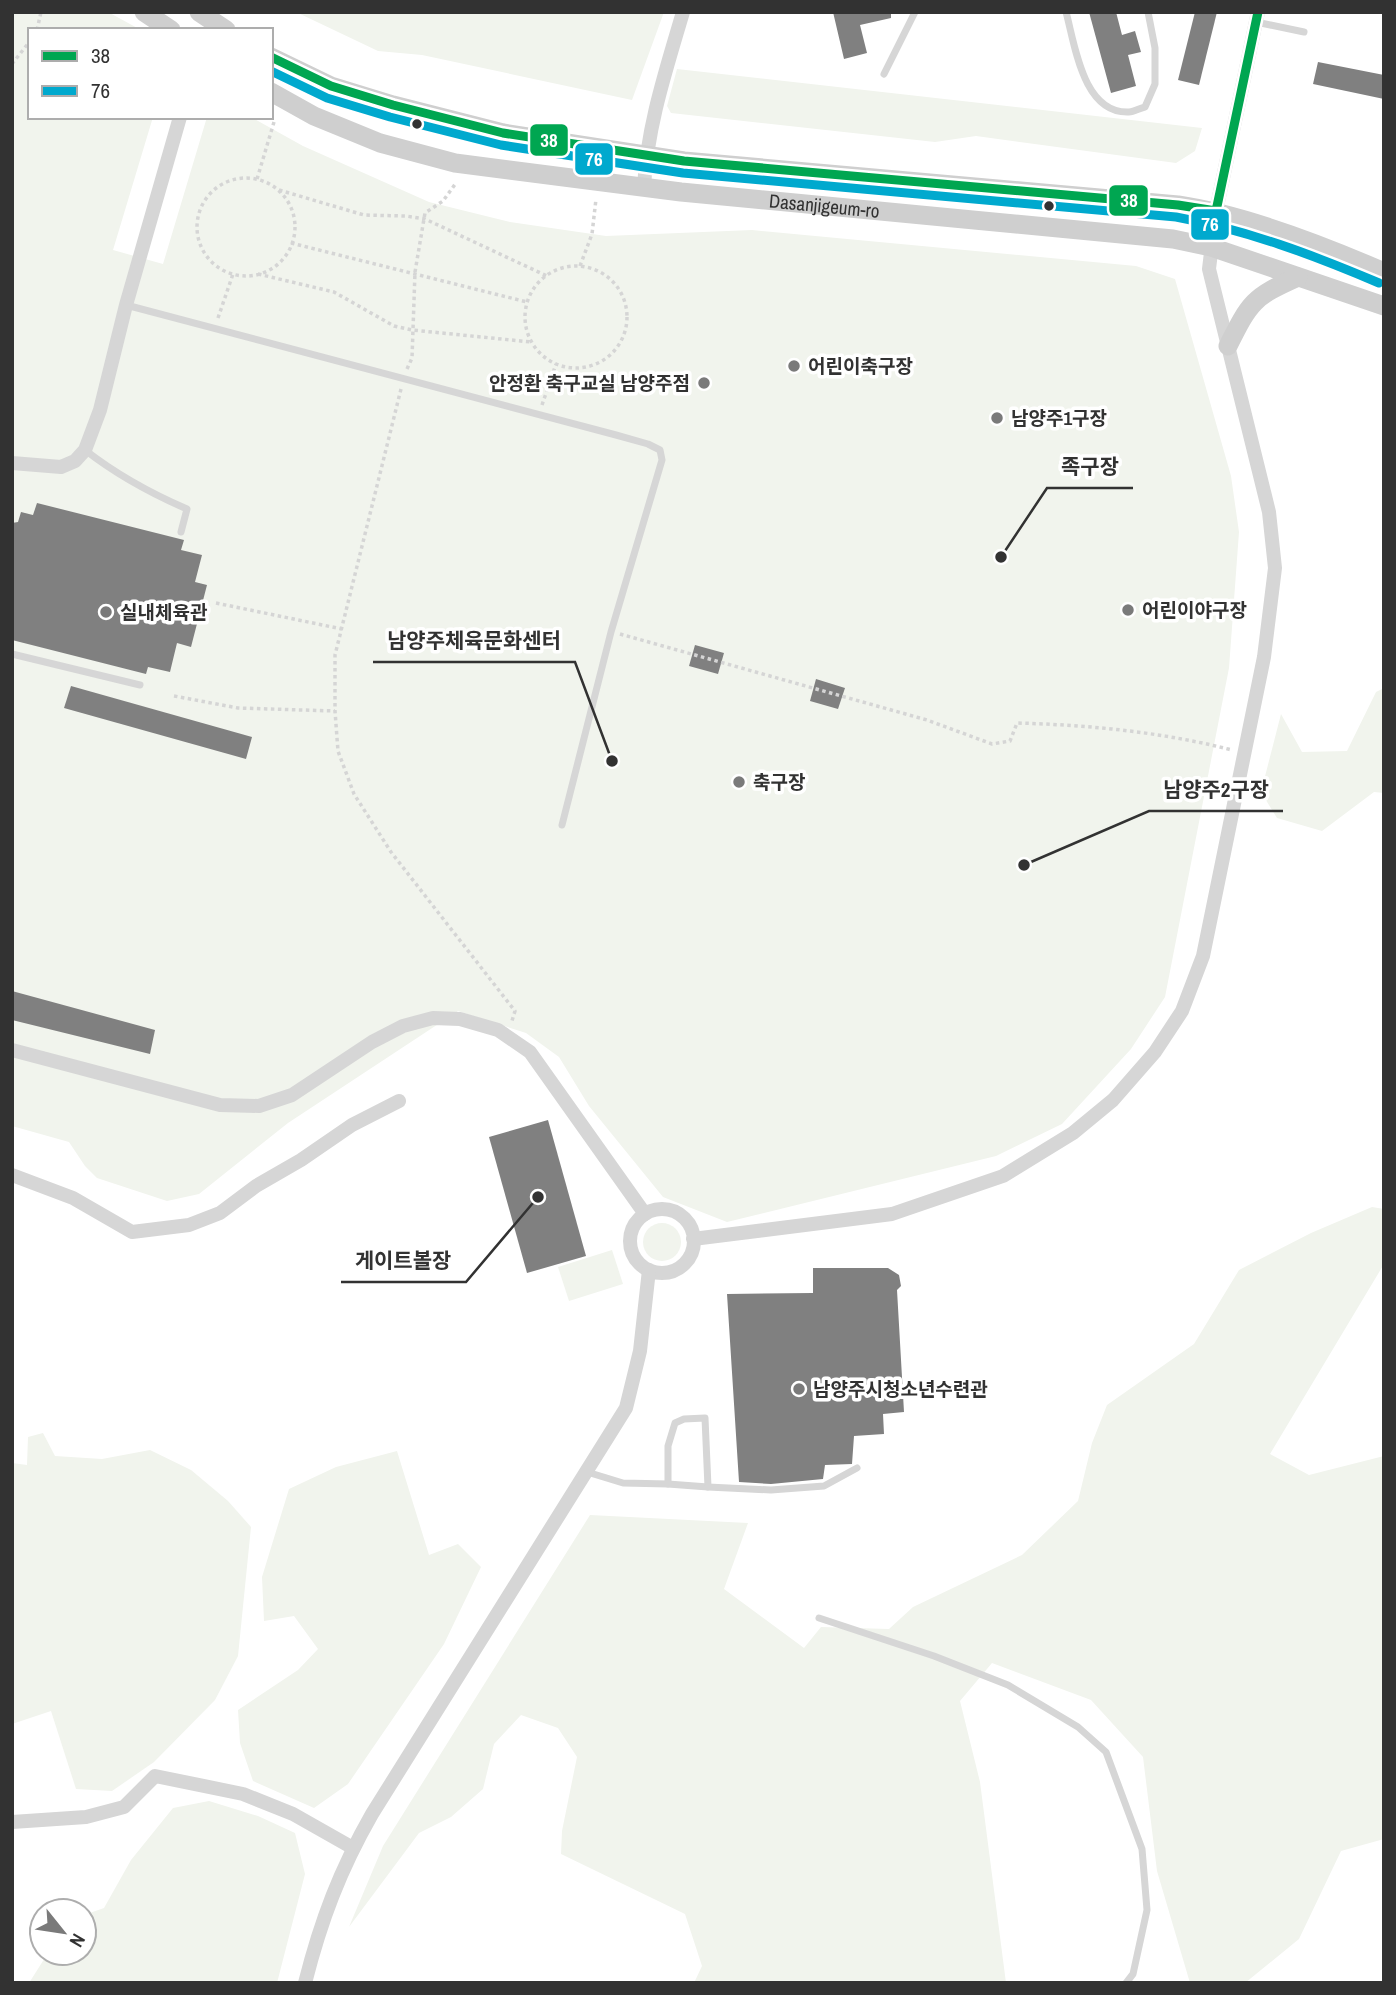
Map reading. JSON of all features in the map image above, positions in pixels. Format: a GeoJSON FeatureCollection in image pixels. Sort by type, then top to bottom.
{"type":"FeatureCollection","features":[{"type":"Feature","properties":{"kind":"street"},"geometry":{"type":"LineString","coordinates":[[144,12],[168,28]]}},
{"type":"Feature","properties":{"kind":"street"},"geometry":{"type":"LineString","coordinates":[[644,187],[646,155],[654,112],[683,12]]}},
{"type":"Feature","properties":{"kind":"street"},"geometry":{"type":"LineString","coordinates":[[694,1239],[892,1214],[1003,1176],[1073,1133],[1114,1100],[1155,1052],[1182,1011],[1203,956],[1264,657],[1275,568],[1269,512],[1209,268],[1216,211],[1257,17]]}},
{"type":"Feature","properties":{"kind":"street","name":"Dasanjigeum-ro"},"geometry":{"type":"LineString","coordinates":[[273,58],[331,86],[393,105],[503,132],[646,155],[1178,205],[1216,211],[1384,272]]}},
{"type":"Feature","properties":{"kind":"street","name":"Dasanjigeum-ro"},"geometry":{"type":"LineString","coordinates":[[273,93],[314,116],[380,143],[455,163],[681,192],[1173,239],[1211,247],[1384,306]]}},
{"type":"Feature","properties":{"kind":"street"},"geometry":{"type":"LineString","coordinates":[[12,463],[61,467],[75,461],[85,450],[100,410],[126,305],[179,119]]}},
{"type":"Feature","properties":{"kind":"street"},"geometry":{"type":"LineString","coordinates":[[1228,346],[1255,299],[1298,276]]}},
{"type":"Feature","properties":{"kind":"street"},"geometry":{"type":"LineString","coordinates":[[12,1050],[220,1105],[258,1106],[292,1095],[372,1042],[403,1026],[433,1018],[460,1019],[498,1030],[530,1052],[645,1214]]}},
{"type":"Feature","properties":{"kind":"street"},"geometry":{"type":"LineString","coordinates":[[12,1175],[73,1198],[132,1232],[189,1225],[220,1213],[256,1186],[301,1160],[352,1125],[399,1101]]}},
{"type":"Feature","properties":{"kind":"street"},"geometry":{"type":"LineString","coordinates":[[659,1209],[678,1213],[686,1220],[694,1239],[687,1261],[668,1272],[649,1270],[639,1263],[630,1245],[634,1225],[645,1214],[659,1209]]}},
{"type":"Feature","properties":{"kind":"street"},"geometry":{"type":"LineString","coordinates":[[305,1983],[328,1903],[353,1848],[626,1408],[640,1351],[649,1270]]}},
{"type":"Feature","properties":{"kind":"street"},"geometry":{"type":"LineString","coordinates":[[12,1822],[86,1817],[124,1807],[155,1776],[243,1794],[293,1814],[353,1848]]}},
{"type":"Feature","properties":{"kind":"lane"},"geometry":{"type":"LineString","coordinates":[[884,74],[915,12]]}},
{"type":"Feature","properties":{"kind":"lane"},"geometry":{"type":"LineString","coordinates":[[1066,12],[1085,81],[1100,101],[1115,109],[1129,112],[1145,107],[1155,84],[1155,48],[1148,12]]}},
{"type":"Feature","properties":{"kind":"lane"},"geometry":{"type":"LineString","coordinates":[[1257,17],[1304,32]]}},
{"type":"Feature","properties":{"kind":"lane"},"geometry":{"type":"LineString","coordinates":[[126,305],[648,444],[660,450],[662,460],[611,632],[562,825]]}},
{"type":"Feature","properties":{"kind":"lane"},"geometry":{"type":"LineString","coordinates":[[85,450],[115,473],[148,492],[187,509],[181,532]]}},
{"type":"Feature","properties":{"kind":"lane"},"geometry":{"type":"LineString","coordinates":[[12,654],[140,685]]}},
{"type":"Feature","properties":{"kind":"lane"},"geometry":{"type":"LineString","coordinates":[[668,1484],[668,1446],[675,1423],[684,1419],[705,1418],[708,1488]]}},
{"type":"Feature","properties":{"kind":"lane"},"geometry":{"type":"LineString","coordinates":[[586,1471],[623,1483],[771,1490],[824,1486],[857,1468]]}},
{"type":"Feature","properties":{"kind":"lane"},"geometry":{"type":"LineString","coordinates":[[819,1618],[934,1656],[1008,1685],[1078,1727],[1106,1752],[1142,1849],[1147,1910],[1133,1974],[1126,1983]]}},
{"type":"Feature","properties":{"kind":"path"},"geometry":{"type":"LineString","coordinates":[[12,64],[28,44]]}},
{"type":"Feature","properties":{"kind":"path"},"geometry":{"type":"LineString","coordinates":[[257,179],[274,122]]}},
{"type":"Feature","properties":{"kind":"path"},"geometry":{"type":"LineString","coordinates":[[279,190],[289,203],[294,218],[294,234],[289,250],[279,263],[265,272],[233,274],[219,268],[207,257],[200,243],[197,227],[200,211],[207,197],[219,186],[233,179],[249,177],[265,181],[279,190],[364,215],[425,219],[547,275]]}},
{"type":"Feature","properties":{"kind":"path"},"geometry":{"type":"LineString","coordinates":[[456,183],[443,201],[425,213],[415,272],[412,358],[403,379],[335,655],[335,711],[338,751],[354,794],[391,852],[515,1012],[507,1037]]}},
{"type":"Feature","properties":{"kind":"path"},"geometry":{"type":"LineString","coordinates":[[580,266],[592,234],[597,190]]}},
{"type":"Feature","properties":{"kind":"path"},"geometry":{"type":"LineString","coordinates":[[291,243],[527,302]]}},
{"type":"Feature","properties":{"kind":"path"},"geometry":{"type":"LineString","coordinates":[[571,266],[588,267],[604,274],[616,285],[624,299],[627,316],[625,333],[617,348],[604,360],[589,367],[572,368],[556,364],[542,355],[531,342],[525,326],[527,302],[531,293],[547,275],[571,266]]}},
{"type":"Feature","properties":{"kind":"path"},"geometry":{"type":"LineString","coordinates":[[215,327],[233,274]]}},
{"type":"Feature","properties":{"kind":"path"},"geometry":{"type":"LineString","coordinates":[[256,274],[334,292],[394,326],[531,342]]}},
{"type":"Feature","properties":{"kind":"path"},"geometry":{"type":"LineString","coordinates":[[539,415],[556,364]]}},
{"type":"Feature","properties":{"kind":"path"},"geometry":{"type":"LineString","coordinates":[[216,603],[342,629]]}},
{"type":"Feature","properties":{"kind":"path"},"geometry":{"type":"LineString","coordinates":[[611,632],[927,720],[992,744],[1010,741],[1017,723],[1077,724],[1195,740],[1243,753]]}},
{"type":"Feature","properties":{"kind":"path"},"geometry":{"type":"LineString","coordinates":[[174,696],[238,708],[335,711]]}},
{"type":"Feature","properties":{"kind":"shaded area"},"geometry":{"type":"Polygon","coordinates":[[[12,12],[108,12],[137,28],[28,28],[28,119],[152,119],[113,250],[163,264],[206,119],[255,119],[303,146],[429,202],[510,222],[606,236],[752,230],[1136,266],[1175,279],[1231,476],[1239,532],[1229,668],[1165,997],[1131,1049],[1062,1124],[996,1156],[727,1222],[663,1197],[589,1106],[559,1057],[526,1033],[458,1011],[288,1123],[199,1194],[167,1201],[97,1178],[85,1166],[69,1142],[12,1126],[12,12]]]}},
{"type":"Feature","properties":{"kind":"shaded area"},"geometry":{"type":"Polygon","coordinates":[[[296,12],[664,12],[632,100],[422,55],[378,51],[296,12]]]}},
{"type":"Feature","properties":{"kind":"shaded area"},"geometry":{"type":"Polygon","coordinates":[[[677,69],[1202,128],[1195,151],[1176,163],[976,136],[935,142],[671,113],[667,106],[677,69]]]}},
{"type":"Feature","properties":{"kind":"shaded area"},"geometry":{"type":"Polygon","coordinates":[[[1384,688],[1384,793],[1374,792],[1322,831],[1277,818],[1261,792],[1281,714],[1302,752],[1347,751],[1376,692],[1384,688]]]}},
{"type":"Feature","properties":{"kind":"shaded area"},"geometry":{"type":"Polygon","coordinates":[[[1372,1207],[1384,1209],[1384,1264],[1270,1454],[1309,1475],[1384,1456],[1384,1839],[1341,1851],[1299,1939],[1245,1983],[1190,1983],[1157,1871],[1143,1757],[1091,1700],[992,1663],[960,1701],[980,1782],[1006,1983],[694,1983],[702,1966],[685,1914],[561,1854],[562,1831],[577,1757],[558,1728],[521,1715],[494,1744],[483,1789],[451,1817],[419,1833],[349,1927],[383,1846],[590,1515],[748,1523],[724,1589],[804,1648],[821,1627],[889,1629],[913,1607],[1022,1555],[1078,1501],[1092,1443],[1107,1405],[1194,1344],[1239,1270],[1311,1233],[1372,1207]]]}},
{"type":"Feature","properties":{"kind":"shaded area"},"geometry":{"type":"Polygon","coordinates":[[[662,1223],[675,1229],[681,1242],[675,1255],[662,1261],[649,1255],[643,1242],[649,1229],[662,1223]]]}},
{"type":"Feature","properties":{"kind":"shaded area"},"geometry":{"type":"Polygon","coordinates":[[[612,1250],[623,1284],[569,1301],[558,1267],[612,1250]]]}},
{"type":"Feature","properties":{"kind":"shaded area"},"geometry":{"type":"Polygon","coordinates":[[[43,1433],[55,1456],[102,1459],[150,1450],[191,1470],[228,1501],[251,1527],[238,1656],[215,1700],[154,1762],[112,1791],[76,1789],[51,1711],[12,1724],[12,1463],[27,1465],[28,1437],[43,1433]]]}},
{"type":"Feature","properties":{"kind":"shaded area"},"geometry":{"type":"Polygon","coordinates":[[[397,1451],[429,1555],[458,1544],[481,1567],[444,1644],[348,1784],[314,1808],[253,1781],[240,1743],[238,1710],[298,1670],[318,1649],[294,1616],[264,1621],[262,1577],[289,1489],[336,1467],[397,1451]]]}},
{"type":"Feature","properties":{"kind":"shaded area"},"geometry":{"type":"Polygon","coordinates":[[[209,1801],[258,1816],[295,1833],[305,1874],[277,1983],[29,1983],[39,1967],[98,1967],[98,1910],[104,1908],[131,1860],[173,1808],[209,1801]]]}},
{"type":"Feature","properties":{"kind":"building"},"geometry":{"type":"Polygon","coordinates":[[[833,12],[891,12],[891,18],[860,25],[867,53],[844,59],[833,12]]]}},
{"type":"Feature","properties":{"kind":"building"},"geometry":{"type":"Polygon","coordinates":[[[1089,12],[1116,12],[1122,35],[1135,31],[1141,52],[1128,55],[1136,86],[1111,93],[1089,12]]]}},
{"type":"Feature","properties":{"kind":"building"},"geometry":{"type":"Polygon","coordinates":[[[1195,12],[1217,12],[1199,85],[1178,80],[1195,12]]]}},
{"type":"Feature","properties":{"kind":"building"},"geometry":{"type":"Polygon","coordinates":[[[1318,62],[1384,75],[1384,99],[1313,84],[1318,62]]]}},
{"type":"Feature","properties":{"kind":"building","name":"실내체육관"},"geometry":{"type":"Polygon","coordinates":[[[37,503],[184,540],[181,550],[202,555],[195,582],[207,585],[191,647],[177,643],[170,672],[148,667],[146,674],[12,640],[12,523],[18,522],[21,512],[33,515],[37,503]]]}},
{"type":"Feature","properties":{"kind":"building"},"geometry":{"type":"Polygon","coordinates":[[[695,645],[724,653],[718,674],[689,666],[695,645]]]}},
{"type":"Feature","properties":{"kind":"building"},"geometry":{"type":"Polygon","coordinates":[[[816,679],[845,688],[838,709],[810,701],[816,679]]]}},
{"type":"Feature","properties":{"kind":"building"},"geometry":{"type":"Polygon","coordinates":[[[71,686],[252,737],[246,759],[64,708],[71,686]]]}},
{"type":"Feature","properties":{"kind":"building"},"geometry":{"type":"Polygon","coordinates":[[[12,991],[155,1030],[150,1054],[12,1020],[12,991]]]}},
{"type":"Feature","properties":{"kind":"building"},"geometry":{"type":"Polygon","coordinates":[[[548,1120],[586,1256],[527,1273],[489,1137],[548,1120]]]}},
{"type":"Feature","properties":{"kind":"building"},"geometry":{"type":"Polygon","coordinates":[[[813,1268],[888,1268],[899,1275],[901,1286],[897,1290],[904,1412],[883,1414],[884,1434],[854,1436],[852,1464],[825,1465],[823,1479],[771,1484],[739,1482],[727,1294],[813,1293],[813,1268]]]}},
{"type":"Feature","properties":{"kind":"transit line","name":"38"},"geometry":{"type":"LineString","coordinates":[[273,58],[331,86],[503,133],[684,161],[1178,205],[1216,211],[1258,12]]}},
{"type":"Feature","properties":{"kind":"transit line","name":"76"},"geometry":{"type":"LineString","coordinates":[[273,72],[327,98],[501,145],[683,173],[1176,217],[1279,244],[1379,283]]}},
{"type":"Feature","properties":{"kind":"place","name":"어린이축구장"},"geometry":{"type":"Point","coordinates":[794,366]}},
{"type":"Feature","properties":{"kind":"place","name":"안정환 축구교실 남양주점"},"geometry":{"type":"Point","coordinates":[704,383]}},
{"type":"Feature","properties":{"kind":"place","name":"남양주1구장"},"geometry":{"type":"Point","coordinates":[997,418]}},
{"type":"Feature","properties":{"kind":"place","name":"족구장"},"geometry":{"type":"Point","coordinates":[1001,557]}},
{"type":"Feature","properties":{"kind":"place","name":"어린이야구장"},"geometry":{"type":"Point","coordinates":[1128,610]}},
{"type":"Feature","properties":{"kind":"place","name":"실내체육관"},"geometry":{"type":"Point","coordinates":[106,612]}},
{"type":"Feature","properties":{"kind":"place","name":"남양주체육문화센터"},"geometry":{"type":"Point","coordinates":[612,761]}},
{"type":"Feature","properties":{"kind":"place","name":"축구장"},"geometry":{"type":"Point","coordinates":[739,782]}},
{"type":"Feature","properties":{"kind":"place","name":"남양주2구장"},"geometry":{"type":"Point","coordinates":[1024,865]}},
{"type":"Feature","properties":{"kind":"place","name":"게이트볼장"},"geometry":{"type":"Point","coordinates":[538,1197]}},
{"type":"Feature","properties":{"kind":"place","name":"남양주시청소년수련관"},"geometry":{"type":"Point","coordinates":[799,1389]}}]}
